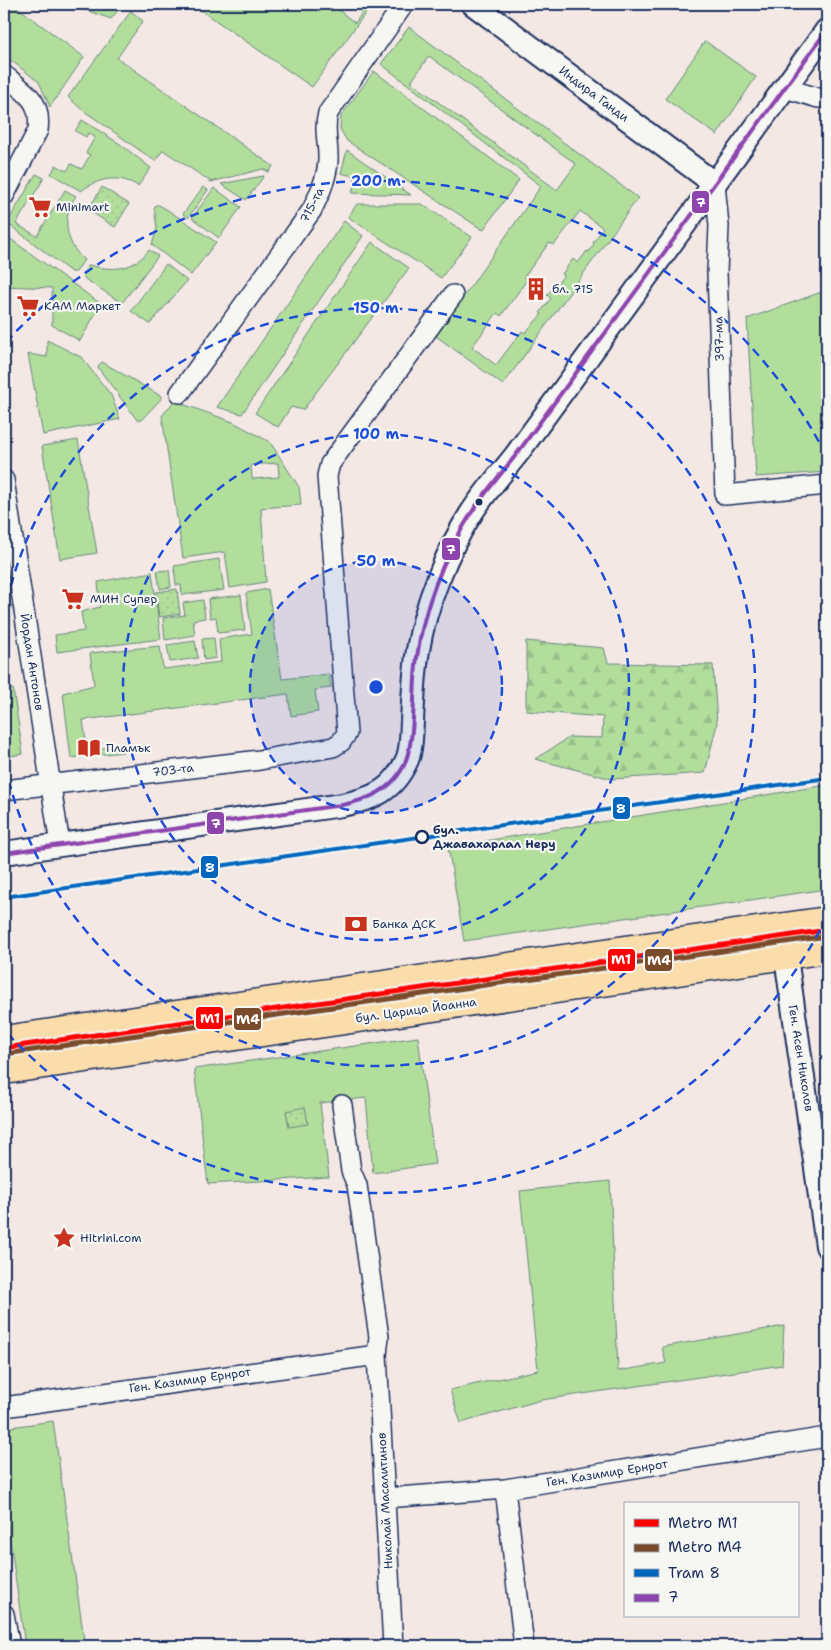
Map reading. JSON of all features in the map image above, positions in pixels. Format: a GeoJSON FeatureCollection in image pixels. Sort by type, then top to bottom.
{"type":"FeatureCollection","features":[{"type":"Feature","properties":{"kind":"main road"},"geometry":{"type":"LineString","coordinates":[[4,1040],[827,921]]}},
{"type":"Feature","properties":{"kind":"main road","name":"бул. Царица Йоанна"},"geometry":{"type":"LineString","coordinates":[[4,1070],[786,957],[827,949]]}},
{"type":"Feature","properties":{"kind":"street","name":"715-та"},"geometry":{"type":"LineString","coordinates":[[180,393],[312,210],[327,169],[325,128],[328,113],[404,4]]}},
{"type":"Feature","properties":{"kind":"street","name":"Индира Ганди"},"geometry":{"type":"LineString","coordinates":[[473,4],[715,184]]}},
{"type":"Feature","properties":{"kind":"street"},"geometry":{"type":"LineString","coordinates":[[4,853],[342,805],[373,797],[386,789],[398,776],[408,758],[415,675],[420,641],[435,586],[460,532],[472,512],[516,455],[827,30]]}},
{"type":"Feature","properties":{"kind":"street"},"geometry":{"type":"LineString","coordinates":[[4,75],[30,96],[35,103],[39,117],[38,130],[4,196]]}},
{"type":"Feature","properties":{"kind":"street"},"geometry":{"type":"LineString","coordinates":[[784,88],[818,98],[827,98]]}},
{"type":"Feature","properties":{"kind":"street","name":"397-ма"},"geometry":{"type":"LineString","coordinates":[[715,184],[719,226],[717,272],[725,495],[827,485]]}},
{"type":"Feature","properties":{"kind":"street","name":"703-та"},"geometry":{"type":"LineString","coordinates":[[4,790],[260,760],[333,747],[341,742],[346,733],[327,476],[330,464],[453,294]]}},
{"type":"Feature","properties":{"kind":"street","name":"Йордан Антонов"},"geometry":{"type":"LineString","coordinates":[[4,480],[60,845]]}},
{"type":"Feature","properties":{"kind":"street","name":"Ген. Асен Николов"},"geometry":{"type":"LineString","coordinates":[[782,929],[827,1246]]}},
{"type":"Feature","properties":{"kind":"street","name":"Николай Масалитинов"},"geometry":{"type":"LineString","coordinates":[[342,1105],[351,1172],[357,1185],[379,1337],[377,1355],[393,1646]]}},
{"type":"Feature","properties":{"kind":"street","name":"Ген. Казимир Ернрот"},"geometry":{"type":"LineString","coordinates":[[4,1407],[377,1355]]}},
{"type":"Feature","properties":{"kind":"street","name":"Ген. Казимир Ернрот"},"geometry":{"type":"LineString","coordinates":[[385,1498],[505,1489],[827,1437]]}},
{"type":"Feature","properties":{"kind":"street"},"geometry":{"type":"LineString","coordinates":[[505,1489],[524,1646]]}},
{"type":"Feature","properties":{"kind":"street"},"geometry":{"type":"LineString","coordinates":[[4,1614],[10,1646]]}},
{"type":"Feature","properties":{"kind":"green space"},"geometry":{"type":"Polygon","coordinates":[[[4,4],[13,4],[84,57],[50,107],[39,82],[4,55],[4,4]]]}},
{"type":"Feature","properties":{"kind":"green space"},"geometry":{"type":"Polygon","coordinates":[[[69,4],[123,4],[111,19],[69,4]]]}},
{"type":"Feature","properties":{"kind":"green space"},"geometry":{"type":"Polygon","coordinates":[[[192,4],[331,4],[355,23],[364,8],[372,4],[312,87],[192,4]]]}},
{"type":"Feature","properties":{"kind":"green space"},"geometry":{"type":"Polygon","coordinates":[[[131,11],[143,21],[117,58],[273,166],[269,172],[263,169],[211,182],[163,150],[155,161],[80,108],[68,97],[131,11]]]}},
{"type":"Feature","properties":{"kind":"green space"},"geometry":{"type":"Polygon","coordinates":[[[409,27],[638,198],[503,385],[436,336],[541,186],[381,64],[409,27]],[[429,56],[411,82],[557,190],[576,164],[429,56]],[[580,211],[554,245],[549,243],[524,277],[527,280],[501,316],[497,313],[472,347],[496,365],[522,331],[525,333],[542,314],[540,313],[551,298],[547,295],[564,275],[562,274],[573,259],[578,263],[587,251],[589,252],[603,228],[580,211]]]}},
{"type":"Feature","properties":{"kind":"green space"},"geometry":{"type":"Polygon","coordinates":[[[705,41],[756,77],[717,135],[665,99],[705,41]]]}},
{"type":"Feature","properties":{"kind":"green space"},"geometry":{"type":"Polygon","coordinates":[[[374,71],[519,180],[483,230],[347,141],[340,129],[341,116],[374,71]]]}},
{"type":"Feature","properties":{"kind":"green space"},"geometry":{"type":"Polygon","coordinates":[[[82,120],[120,144],[151,168],[138,186],[123,180],[109,179],[95,183],[81,191],[51,174],[56,165],[67,171],[71,164],[82,169],[90,155],[86,153],[95,137],[88,133],[86,137],[75,131],[82,120]]]}},
{"type":"Feature","properties":{"kind":"green space"},"geometry":{"type":"Polygon","coordinates":[[[347,150],[411,195],[352,193],[356,177],[341,173],[347,150]]]}},
{"type":"Feature","properties":{"kind":"green space"},"geometry":{"type":"Polygon","coordinates":[[[36,174],[44,178],[16,224],[37,236],[65,190],[76,196],[68,212],[67,229],[73,246],[84,260],[76,272],[71,272],[7,223],[36,174]]]}},
{"type":"Feature","properties":{"kind":"green space"},"geometry":{"type":"Polygon","coordinates":[[[263,176],[246,200],[221,184],[263,176]]]}},
{"type":"Feature","properties":{"kind":"green space"},"geometry":{"type":"Polygon","coordinates":[[[102,187],[129,204],[115,227],[88,210],[102,187]]]}},
{"type":"Feature","properties":{"kind":"green space"},"geometry":{"type":"Polygon","coordinates":[[[203,187],[208,190],[188,218],[183,214],[203,187]]]}},
{"type":"Feature","properties":{"kind":"green space"},"geometry":{"type":"Polygon","coordinates":[[[214,188],[241,207],[219,238],[192,218],[214,188]]]}},
{"type":"Feature","properties":{"kind":"green space"},"geometry":{"type":"Polygon","coordinates":[[[357,204],[422,204],[472,237],[441,278],[348,217],[357,204]]]}},
{"type":"Feature","properties":{"kind":"green space"},"geometry":{"type":"Polygon","coordinates":[[[156,205],[166,209],[216,242],[191,275],[152,245],[157,228],[154,207],[156,205]]]}},
{"type":"Feature","properties":{"kind":"green space"},"geometry":{"type":"Polygon","coordinates":[[[344,221],[363,236],[242,414],[217,407],[344,221]]]}},
{"type":"Feature","properties":{"kind":"green space"},"geometry":{"type":"Polygon","coordinates":[[[4,238],[9,238],[101,304],[80,341],[52,325],[52,288],[4,286],[4,238]]]}},
{"type":"Feature","properties":{"kind":"green space"},"geometry":{"type":"Polygon","coordinates":[[[372,242],[409,268],[303,410],[291,407],[278,427],[255,413],[372,242]]]}},
{"type":"Feature","properties":{"kind":"green space"},"geometry":{"type":"Polygon","coordinates":[[[149,250],[158,256],[122,303],[85,279],[82,274],[89,265],[106,268],[129,266],[143,257],[149,250]]]}},
{"type":"Feature","properties":{"kind":"green space"},"geometry":{"type":"Polygon","coordinates":[[[166,264],[187,281],[150,324],[131,311],[166,264]]]}},
{"type":"Feature","properties":{"kind":"green space"},"geometry":{"type":"Polygon","coordinates":[[[827,290],[827,472],[756,477],[747,319],[827,290]]]}},
{"type":"Feature","properties":{"kind":"green space"},"geometry":{"type":"Polygon","coordinates":[[[47,340],[81,357],[111,395],[120,419],[43,435],[28,354],[47,357],[47,340]]]}},
{"type":"Feature","properties":{"kind":"green space"},"geometry":{"type":"Polygon","coordinates":[[[102,362],[161,396],[161,399],[141,420],[137,420],[99,369],[98,366],[102,362]]]}},
{"type":"Feature","properties":{"kind":"green space"},"geometry":{"type":"Polygon","coordinates":[[[174,401],[233,422],[270,442],[299,487],[301,505],[261,508],[266,582],[230,588],[225,552],[183,558],[162,416],[174,401]],[[278,463],[251,465],[252,479],[279,477],[278,463]]]}},
{"type":"Feature","properties":{"kind":"green space"},"geometry":{"type":"Polygon","coordinates":[[[78,440],[97,553],[60,559],[42,446],[78,440]]]}},
{"type":"Feature","properties":{"kind":"green space"},"geometry":{"type":"Polygon","coordinates":[[[219,559],[224,590],[182,595],[181,585],[176,585],[174,566],[219,559]]]}},
{"type":"Feature","properties":{"kind":"green space"},"geometry":{"type":"Polygon","coordinates":[[[169,570],[171,587],[160,589],[157,571],[169,570]]]}},
{"type":"Feature","properties":{"kind":"green space"},"geometry":{"type":"Polygon","coordinates":[[[152,572],[161,639],[57,652],[55,635],[84,631],[81,612],[100,607],[98,582],[152,572]]]}},
{"type":"Feature","properties":{"kind":"green space"},"geometry":{"type":"Polygon","coordinates":[[[177,589],[180,614],[159,617],[156,592],[177,589]]]}},
{"type":"Feature","properties":{"kind":"green space"},"geometry":{"type":"Polygon","coordinates":[[[268,589],[282,679],[329,674],[331,688],[315,690],[318,712],[291,716],[288,694],[83,720],[87,750],[122,746],[123,752],[71,758],[63,693],[94,685],[90,653],[160,646],[163,669],[221,662],[219,639],[252,634],[246,593],[268,589]]]}},
{"type":"Feature","properties":{"kind":"green space"},"geometry":{"type":"Polygon","coordinates":[[[241,595],[245,630],[218,633],[216,617],[210,618],[208,599],[241,595]]]}},
{"type":"Feature","properties":{"kind":"green space"},"geometry":{"type":"Polygon","coordinates":[[[203,600],[205,618],[193,620],[195,635],[165,640],[163,618],[185,615],[183,603],[203,600]]]}},
{"type":"Feature","properties":{"kind":"green space"},"geometry":{"type":"Polygon","coordinates":[[[214,638],[216,658],[204,660],[202,639],[214,638]]]}},
{"type":"Feature","properties":{"kind":"green space"},"geometry":{"type":"Polygon","coordinates":[[[195,641],[198,658],[170,662],[167,645],[195,641]]]}},
{"type":"Feature","properties":{"kind":"green space"},"geometry":{"type":"Polygon","coordinates":[[[526,641],[604,648],[608,663],[713,665],[717,724],[705,773],[612,779],[535,759],[570,737],[602,738],[603,717],[526,711],[526,641]]]}},
{"type":"Feature","properties":{"kind":"green space"},"geometry":{"type":"Polygon","coordinates":[[[4,656],[8,656],[11,675],[4,676],[4,656]]]}},
{"type":"Feature","properties":{"kind":"green space"},"geometry":{"type":"Polygon","coordinates":[[[13,689],[23,754],[4,757],[4,690],[13,689]]]}},
{"type":"Feature","properties":{"kind":"green space"},"geometry":{"type":"Polygon","coordinates":[[[827,785],[827,889],[464,941],[448,847],[827,785]]]}},
{"type":"Feature","properties":{"kind":"green space"},"geometry":{"type":"Polygon","coordinates":[[[418,1037],[435,1164],[373,1173],[366,1098],[320,1103],[329,1177],[208,1184],[194,1069],[418,1037]]]}},
{"type":"Feature","properties":{"kind":"green space"},"geometry":{"type":"Polygon","coordinates":[[[305,1107],[308,1124],[289,1127],[286,1111],[305,1107]]]}},
{"type":"Feature","properties":{"kind":"green space"},"geometry":{"type":"Polygon","coordinates":[[[610,1181],[618,1371],[666,1363],[662,1347],[784,1326],[782,1365],[541,1400],[461,1423],[450,1390],[538,1370],[520,1191],[610,1181]]]}},
{"type":"Feature","properties":{"kind":"green space"},"geometry":{"type":"Polygon","coordinates":[[[53,1421],[85,1646],[25,1646],[4,1497],[4,1428],[53,1421]]]}},
{"type":"Feature","properties":{"kind":"metro line","name":"M1"},"geometry":{"type":"LineString","coordinates":[[4,1048],[827,930]]}},
{"type":"Feature","properties":{"kind":"metro line","name":"M4"},"geometry":{"type":"LineString","coordinates":[[5,1054],[827,936]]}},
{"type":"Feature","properties":{"kind":"tram line","name":"8"},"geometry":{"type":"LineString","coordinates":[[4,897],[827,778]]}},
{"type":"Feature","properties":{"kind":"transit line","name":"7"},"geometry":{"type":"LineString","coordinates":[[4,853],[342,805],[376,794],[391,784],[402,769],[410,745],[417,657],[430,600],[444,564],[462,529],[482,497],[516,455],[827,30]]}},
{"type":"Feature","properties":{"kind":"place","name":"Minimart"},"geometry":{"type":"Point","coordinates":[40,207]}},
{"type":"Feature","properties":{"kind":"place","name":"бл. 715"},"geometry":{"type":"Point","coordinates":[536,289]}},
{"type":"Feature","properties":{"kind":"place","name":"КАМ Маркет"},"geometry":{"type":"Point","coordinates":[28,306]}},
{"type":"Feature","properties":{"kind":"place","name":"МИН Супер"},"geometry":{"type":"Point","coordinates":[73,599]}},
{"type":"Feature","properties":{"kind":"place","name":"Пламък"},"geometry":{"type":"Point","coordinates":[89,748]}},
{"type":"Feature","properties":{"kind":"place","name":"бул. Джавахарлал Неру"},"geometry":{"type":"Point","coordinates":[422,837]}},
{"type":"Feature","properties":{"kind":"place","name":"Банка ДСК"},"geometry":{"type":"Point","coordinates":[356,924]}},
{"type":"Feature","properties":{"kind":"place","name":"Hitrini.com"},"geometry":{"type":"Point","coordinates":[64,1238]}}]}
